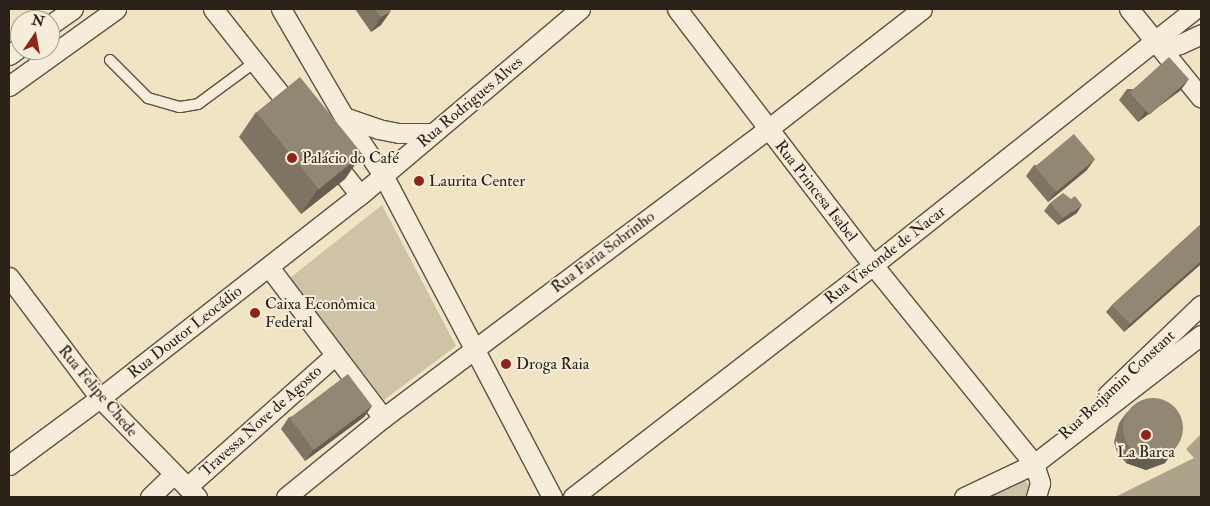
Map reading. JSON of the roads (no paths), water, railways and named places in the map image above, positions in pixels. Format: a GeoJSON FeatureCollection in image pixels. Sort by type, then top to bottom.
{"type":"FeatureCollection","features":[{"type":"Feature","properties":{"kind":"street"},"geometry":{"type":"LineString","coordinates":[[60,18],[73,9]]}},
{"type":"Feature","properties":{"kind":"street"},"geometry":{"type":"LineString","coordinates":[[9,86],[116,9]]}},
{"type":"Feature","properties":{"kind":"street"},"geometry":{"type":"LineString","coordinates":[[213,9],[305,125]]}},
{"type":"Feature","properties":{"kind":"street"},"geometry":{"type":"LineString","coordinates":[[281,9],[344,117],[383,175],[474,352],[552,497]]}},
{"type":"Feature","properties":{"kind":"street","name":"Rua Rodrigues Alves"},"geometry":{"type":"LineString","coordinates":[[360,195],[580,9]]}},
{"type":"Feature","properties":{"kind":"street","name":"Rua Princesa Isabel"},"geometry":{"type":"LineString","coordinates":[[677,9],[873,265],[1034,464]]}},
{"type":"Feature","properties":{"kind":"street","name":"Rua Faria Sobrinho"},"geometry":{"type":"LineString","coordinates":[[286,497],[384,418],[768,129],[922,9]]}},
{"type":"Feature","properties":{"kind":"street"},"geometry":{"type":"LineString","coordinates":[[1129,9],[1201,98]]}},
{"type":"Feature","properties":{"kind":"street","name":"Rua Visconde de Nacar"},"geometry":{"type":"LineString","coordinates":[[573,497],[1159,44],[1195,9]]}},
{"type":"Feature","properties":{"kind":"street"},"geometry":{"type":"LineString","coordinates":[[1159,44],[1180,44],[1201,34]]}},
{"type":"Feature","properties":{"kind":"street"},"geometry":{"type":"LineString","coordinates":[[344,117],[378,130],[432,133]]}},
{"type":"Feature","properties":{"kind":"street"},"geometry":{"type":"LineString","coordinates":[[317,141],[360,195]]}},
{"type":"Feature","properties":{"kind":"street","name":"Rua Doutor Leocádio"},"geometry":{"type":"LineString","coordinates":[[9,466],[100,398],[360,195]]}},
{"type":"Feature","properties":{"kind":"street"},"geometry":{"type":"LineString","coordinates":[[269,267],[384,418]]}},
{"type":"Feature","properties":{"kind":"street","name":"Rua Felipe Chede"},"geometry":{"type":"LineString","coordinates":[[9,277],[100,398],[186,486]]}},
{"type":"Feature","properties":{"kind":"street","name":"Rua Benjamin Constant"},"geometry":{"type":"LineString","coordinates":[[1034,464],[1201,305]]}},
{"type":"Feature","properties":{"kind":"street","name":"Rua Benjamin Constant"},"geometry":{"type":"LineString","coordinates":[[1034,464],[1201,335]]}},
{"type":"Feature","properties":{"kind":"street","name":"Travessa Nove de Agosto"},"geometry":{"type":"LineString","coordinates":[[150,497],[186,486],[335,355]]}},
{"type":"Feature","properties":{"kind":"street"},"geometry":{"type":"LineString","coordinates":[[964,497],[1034,464],[1040,483],[1036,497]]}},
{"type":"Feature","properties":{"kind":"lane"},"geometry":{"type":"LineString","coordinates":[[110,60],[148,98],[180,107],[198,104],[255,62]]}},
{"type":"Feature","properties":{"kind":"place","name":"Palácio do Café"},"geometry":{"type":"Point","coordinates":[292,158]}},
{"type":"Feature","properties":{"kind":"place","name":"Laurita Center"},"geometry":{"type":"Point","coordinates":[419,181]}},
{"type":"Feature","properties":{"kind":"place","name":"Caixa Econômica Federal"},"geometry":{"type":"Point","coordinates":[255,313]}},
{"type":"Feature","properties":{"kind":"place","name":"Droga Raia"},"geometry":{"type":"Point","coordinates":[506,364]}},
{"type":"Feature","properties":{"kind":"place","name":"La Barca"},"geometry":{"type":"Point","coordinates":[1146,435]}}]}
